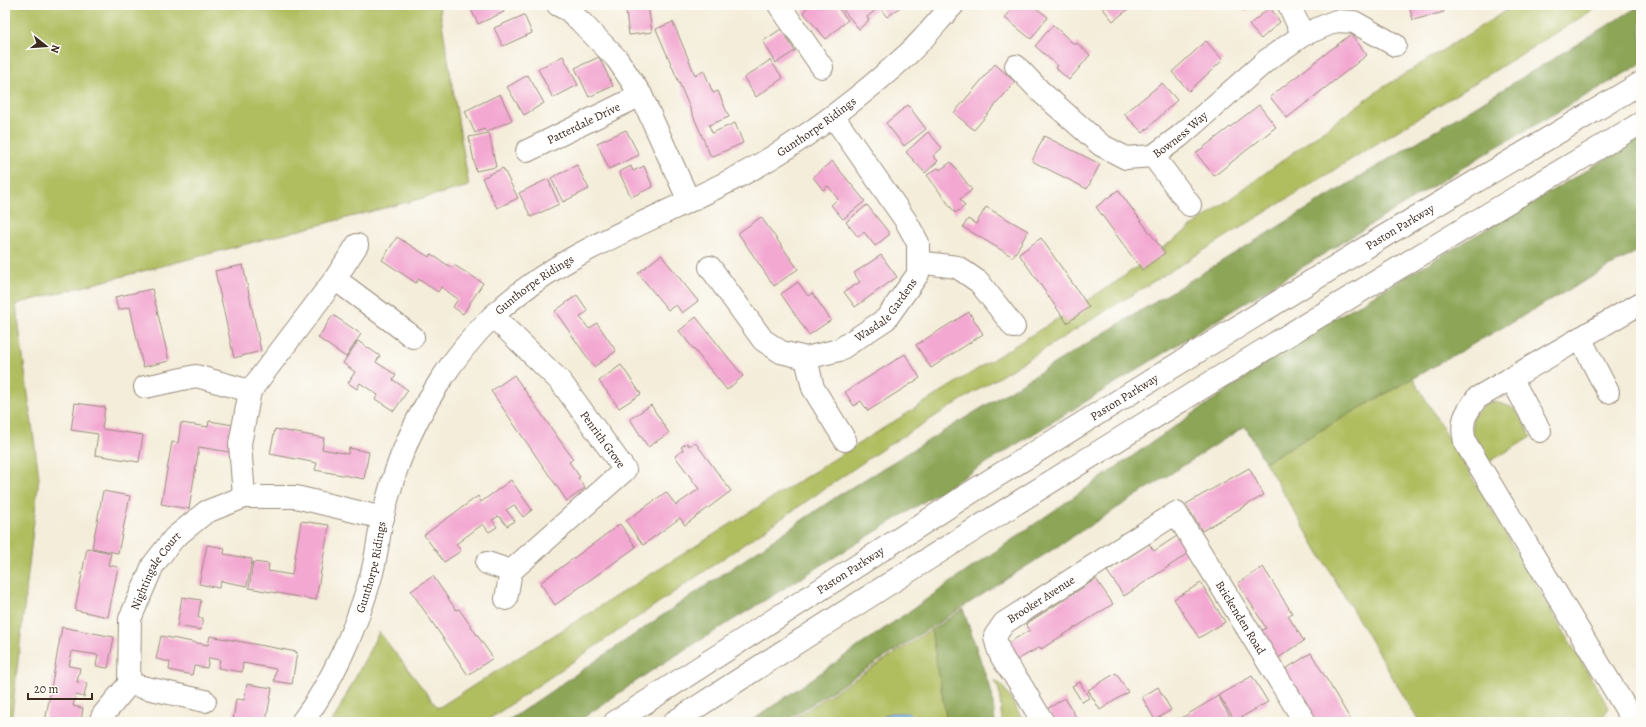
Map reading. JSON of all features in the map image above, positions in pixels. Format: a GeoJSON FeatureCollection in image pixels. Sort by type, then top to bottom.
{"type":"FeatureCollection","features":[{"type":"Feature","properties":{"kind":"main road"},"geometry":{"type":"LineString","coordinates":[[779,5],[822,67]]}},
{"type":"Feature","properties":{"kind":"main road","name":"Gunthorpe Ridings"},"geometry":{"type":"LineString","coordinates":[[302,722],[336,666],[352,628],[370,580],[382,518],[401,457],[418,419],[458,355],[493,316],[537,280],[595,246],[689,201],[765,161],[833,116],[909,53],[953,5]]}},
{"type":"Feature","properties":{"kind":"main road"},"geometry":{"type":"LineString","coordinates":[[1289,5],[1303,35]]}},
{"type":"Feature","properties":{"kind":"main road"},"geometry":{"type":"LineString","coordinates":[[566,7],[617,59],[641,95],[689,201]]}},
{"type":"Feature","properties":{"kind":"main road","name":"Bowness Way"},"geometry":{"type":"LineString","coordinates":[[1016,66],[1041,92],[1101,145],[1126,158],[1153,156],[1180,136],[1267,60],[1303,35],[1336,21],[1354,22],[1395,45]]}},
{"type":"Feature","properties":{"kind":"main road","name":"Paston Parkway"},"geometry":{"type":"LineString","coordinates":[[615,722],[984,484],[1381,238],[1641,84]]}},
{"type":"Feature","properties":{"kind":"main road","name":"Patterdale Drive"},"geometry":{"type":"LineString","coordinates":[[527,151],[641,95]]}},
{"type":"Feature","properties":{"kind":"main road","name":"Wasdale Gardens"},"geometry":{"type":"LineString","coordinates":[[710,267],[764,340],[781,352],[806,358],[838,350],[886,319],[918,274],[918,243],[906,221],[833,116]]}},
{"type":"Feature","properties":{"kind":"main road"},"geometry":{"type":"LineString","coordinates":[[674,722],[1000,513],[1399,266],[1641,123]]}},
{"type":"Feature","properties":{"kind":"main road"},"geometry":{"type":"LineString","coordinates":[[1153,156],[1190,205]]}},
{"type":"Feature","properties":{"kind":"main road"},"geometry":{"type":"LineString","coordinates":[[244,497],[240,444],[250,391],[335,279],[357,245]]}},
{"type":"Feature","properties":{"kind":"main road"},"geometry":{"type":"LineString","coordinates":[[918,262],[957,267],[979,282],[1014,327]]}},
{"type":"Feature","properties":{"kind":"main road"},"geometry":{"type":"LineString","coordinates":[[335,279],[413,337]]}},
{"type":"Feature","properties":{"kind":"main road"},"geometry":{"type":"LineString","coordinates":[[1634,722],[1465,442],[1461,429],[1465,414],[1477,398],[1641,303]]}},
{"type":"Feature","properties":{"kind":"main road","name":"Penrith Grove"},"geometry":{"type":"LineString","coordinates":[[493,316],[561,382],[625,470],[510,571]]}},
{"type":"Feature","properties":{"kind":"main road"},"geometry":{"type":"LineString","coordinates":[[1580,338],[1608,392]]}},
{"type":"Feature","properties":{"kind":"main road"},"geometry":{"type":"LineString","coordinates":[[806,358],[813,388],[845,440]]}},
{"type":"Feature","properties":{"kind":"main road"},"geometry":{"type":"LineString","coordinates":[[145,386],[174,388],[196,376],[250,391]]}},
{"type":"Feature","properties":{"kind":"main road"},"geometry":{"type":"LineString","coordinates":[[1511,378],[1540,431]]}},
{"type":"Feature","properties":{"kind":"main road","name":"Nightingale Court"},"geometry":{"type":"LineString","coordinates":[[129,684],[130,619],[153,565],[174,538],[206,512],[244,497],[296,497],[382,518]]}},
{"type":"Feature","properties":{"kind":"main road","name":"Brickenden Road"},"geometry":{"type":"LineString","coordinates":[[1176,513],[1298,719]]}},
{"type":"Feature","properties":{"kind":"main road","name":"Brooker Avenue"},"geometry":{"type":"LineString","coordinates":[[1044,722],[1018,681],[1004,664],[998,651],[995,636],[1004,623],[1176,513]]}},
{"type":"Feature","properties":{"kind":"main road"},"geometry":{"type":"LineString","coordinates":[[487,564],[510,571],[506,599]]}},
{"type":"Feature","properties":{"kind":"main road"},"geometry":{"type":"LineString","coordinates":[[100,722],[103,715],[129,684],[205,701]]}},
{"type":"Feature","properties":{"kind":"green space"},"geometry":{"type":"Polygon","coordinates":[[[5,5],[439,5],[469,186],[16,304],[39,477],[11,722],[5,722],[5,5]]]}},
{"type":"Feature","properties":{"kind":"green space"},"geometry":{"type":"Polygon","coordinates":[[[1515,5],[1601,5],[884,448],[485,722],[331,722],[379,632],[438,708],[1116,282],[1379,90],[1515,5]]]}},
{"type":"Feature","properties":{"kind":"green space"},"geometry":{"type":"Polygon","coordinates":[[[1641,5],[1641,64],[1493,149],[654,669],[577,722],[506,722],[839,495],[1641,5]]]}},
{"type":"Feature","properties":{"kind":"green space"},"geometry":{"type":"Polygon","coordinates":[[[1641,138],[1641,249],[1265,462],[1245,426],[784,722],[750,722],[1305,336],[1641,138]]]}},
{"type":"Feature","properties":{"kind":"green space"},"geometry":{"type":"Polygon","coordinates":[[[1413,378],[1609,708],[1599,722],[1419,722],[1265,462],[1413,378]]]}},
{"type":"Feature","properties":{"kind":"green space"},"geometry":{"type":"Polygon","coordinates":[[[1493,402],[1509,406],[1514,409],[1521,417],[1531,437],[1489,462],[1472,433],[1473,416],[1487,403],[1493,402]]]}},
{"type":"Feature","properties":{"kind":"green space"},"geometry":{"type":"Polygon","coordinates":[[[963,609],[992,694],[995,722],[947,722],[931,630],[963,609]]]}},
{"type":"Feature","properties":{"kind":"green space"},"geometry":{"type":"Polygon","coordinates":[[[931,630],[947,722],[788,722],[931,630]]]}},
{"type":"Feature","properties":{"kind":"green space"},"geometry":{"type":"Polygon","coordinates":[[[994,680],[1003,686],[1024,722],[1002,722],[999,690],[994,680]]]}},
{"type":"Feature","properties":{"kind":"water"},"geometry":{"type":"Polygon","coordinates":[[[890,713],[908,713],[917,722],[875,722],[890,713]]]}},
{"type":"Feature","properties":{"kind":"building"},"geometry":{"type":"Polygon","coordinates":[[[469,5],[501,5],[504,12],[478,24],[469,5]]]}},
{"type":"Feature","properties":{"kind":"building"},"geometry":{"type":"Polygon","coordinates":[[[625,5],[648,5],[652,32],[629,35],[625,5]]]}},
{"type":"Feature","properties":{"kind":"building"},"geometry":{"type":"Polygon","coordinates":[[[810,5],[836,5],[848,20],[826,39],[803,12],[810,5]]]}},
{"type":"Feature","properties":{"kind":"building"},"geometry":{"type":"Polygon","coordinates":[[[839,5],[873,5],[877,9],[867,17],[869,20],[859,29],[839,5]]]}},
{"type":"Feature","properties":{"kind":"building"},"geometry":{"type":"Polygon","coordinates":[[[877,5],[903,5],[887,17],[877,5]]]}},
{"type":"Feature","properties":{"kind":"building"},"geometry":{"type":"Polygon","coordinates":[[[1015,5],[1032,5],[1048,17],[1031,39],[1005,18],[1015,5]]]}},
{"type":"Feature","properties":{"kind":"building"},"geometry":{"type":"Polygon","coordinates":[[[1100,5],[1134,5],[1113,21],[1100,5]]]}},
{"type":"Feature","properties":{"kind":"building"},"geometry":{"type":"Polygon","coordinates":[[[1240,5],[1252,5],[1245,11],[1240,5]]]}},
{"type":"Feature","properties":{"kind":"building"},"geometry":{"type":"Polygon","coordinates":[[[1409,5],[1442,5],[1444,12],[1413,20],[1409,5]]]}},
{"type":"Feature","properties":{"kind":"building"},"geometry":{"type":"Polygon","coordinates":[[[1270,7],[1280,22],[1261,39],[1249,25],[1270,7]]]}},
{"type":"Feature","properties":{"kind":"building"},"geometry":{"type":"Polygon","coordinates":[[[524,15],[532,33],[503,46],[494,28],[524,15]]]}},
{"type":"Feature","properties":{"kind":"building"},"geometry":{"type":"Polygon","coordinates":[[[673,22],[695,75],[704,71],[713,93],[718,91],[729,117],[709,125],[712,133],[735,123],[743,143],[711,157],[656,29],[673,22]]]}},
{"type":"Feature","properties":{"kind":"building"},"geometry":{"type":"Polygon","coordinates":[[[1053,25],[1075,45],[1077,43],[1090,55],[1069,80],[1056,68],[1058,66],[1035,46],[1053,25]]]}},
{"type":"Feature","properties":{"kind":"building"},"geometry":{"type":"Polygon","coordinates":[[[781,29],[795,51],[776,63],[763,41],[781,29]]]}},
{"type":"Feature","properties":{"kind":"building"},"geometry":{"type":"Polygon","coordinates":[[[1351,34],[1367,55],[1287,118],[1270,97],[1351,34]]]}},
{"type":"Feature","properties":{"kind":"building"},"geometry":{"type":"Polygon","coordinates":[[[1206,41],[1223,60],[1189,91],[1172,72],[1206,41]]]}},
{"type":"Feature","properties":{"kind":"building"},"geometry":{"type":"Polygon","coordinates":[[[563,56],[578,85],[553,98],[538,69],[563,56]]]}},
{"type":"Feature","properties":{"kind":"building"},"geometry":{"type":"Polygon","coordinates":[[[599,57],[613,86],[589,97],[575,68],[599,57]]]}},
{"type":"Feature","properties":{"kind":"building"},"geometry":{"type":"Polygon","coordinates":[[[770,60],[783,78],[756,97],[744,78],[770,60]]]}},
{"type":"Feature","properties":{"kind":"building"},"geometry":{"type":"Polygon","coordinates":[[[995,64],[1015,82],[974,130],[954,113],[995,64]]]}},
{"type":"Feature","properties":{"kind":"building"},"geometry":{"type":"Polygon","coordinates":[[[528,75],[544,103],[524,115],[507,87],[528,75]]]}},
{"type":"Feature","properties":{"kind":"building"},"geometry":{"type":"Polygon","coordinates":[[[1162,83],[1177,100],[1143,133],[1124,114],[1162,83]]]}},
{"type":"Feature","properties":{"kind":"building"},"geometry":{"type":"Polygon","coordinates":[[[500,94],[512,120],[486,132],[484,129],[475,133],[465,111],[500,94]]]}},
{"type":"Feature","properties":{"kind":"building"},"geometry":{"type":"Polygon","coordinates":[[[908,105],[926,129],[904,146],[886,123],[908,105]]]}},
{"type":"Feature","properties":{"kind":"building"},"geometry":{"type":"Polygon","coordinates":[[[1259,105],[1276,127],[1214,176],[1196,153],[1259,105]]]}},
{"type":"Feature","properties":{"kind":"building"},"geometry":{"type":"Polygon","coordinates":[[[626,130],[639,155],[609,169],[597,143],[626,130]]]}},
{"type":"Feature","properties":{"kind":"building"},"geometry":{"type":"Polygon","coordinates":[[[928,132],[942,148],[933,156],[938,161],[925,173],[906,152],[928,132]]]}},
{"type":"Feature","properties":{"kind":"building"},"geometry":{"type":"Polygon","coordinates":[[[489,133],[496,167],[476,171],[469,137],[489,133]]]}},
{"type":"Feature","properties":{"kind":"building"},"geometry":{"type":"Polygon","coordinates":[[[1044,136],[1100,164],[1087,189],[1032,161],[1044,136]]]}},
{"type":"Feature","properties":{"kind":"building"},"geometry":{"type":"Polygon","coordinates":[[[832,161],[865,201],[843,219],[831,205],[838,199],[828,186],[823,190],[813,177],[832,161]]]}},
{"type":"Feature","properties":{"kind":"building"},"geometry":{"type":"Polygon","coordinates":[[[951,162],[972,190],[960,199],[965,206],[955,213],[927,175],[938,168],[940,170],[951,162]]]}},
{"type":"Feature","properties":{"kind":"building"},"geometry":{"type":"Polygon","coordinates":[[[577,165],[589,189],[563,202],[551,178],[577,165]]]}},
{"type":"Feature","properties":{"kind":"building"},"geometry":{"type":"Polygon","coordinates":[[[631,166],[633,171],[644,166],[653,187],[631,197],[619,172],[631,166]]]}},
{"type":"Feature","properties":{"kind":"building"},"geometry":{"type":"Polygon","coordinates":[[[503,168],[518,198],[497,208],[482,178],[503,168]]]}},
{"type":"Feature","properties":{"kind":"building"},"geometry":{"type":"Polygon","coordinates":[[[548,179],[559,204],[531,217],[519,193],[548,179]]]}},
{"type":"Feature","properties":{"kind":"building"},"geometry":{"type":"Polygon","coordinates":[[[1118,190],[1165,253],[1142,270],[1096,207],[1118,190]]]}},
{"type":"Feature","properties":{"kind":"building"},"geometry":{"type":"Polygon","coordinates":[[[867,205],[890,234],[875,246],[864,232],[858,237],[846,222],[867,205]]]}},
{"type":"Feature","properties":{"kind":"building"},"geometry":{"type":"Polygon","coordinates":[[[986,207],[1028,231],[1013,257],[963,227],[968,219],[976,224],[986,207]]]}},
{"type":"Feature","properties":{"kind":"building"},"geometry":{"type":"Polygon","coordinates":[[[761,217],[798,269],[774,286],[738,233],[761,217]]]}},
{"type":"Feature","properties":{"kind":"building"},"geometry":{"type":"Polygon","coordinates":[[[397,237],[429,257],[431,254],[452,268],[454,265],[483,283],[463,314],[453,307],[458,299],[441,287],[438,292],[418,279],[416,283],[382,260],[397,237]]]}},
{"type":"Feature","properties":{"kind":"building"},"geometry":{"type":"Polygon","coordinates":[[[1041,238],[1089,307],[1067,323],[1019,254],[1041,238]]]}},
{"type":"Feature","properties":{"kind":"building"},"geometry":{"type":"Polygon","coordinates":[[[661,255],[698,301],[682,313],[676,305],[668,310],[638,273],[661,255]]]}},
{"type":"Feature","properties":{"kind":"building"},"geometry":{"type":"Polygon","coordinates":[[[881,255],[897,277],[855,307],[844,292],[860,282],[854,273],[881,255]]]}},
{"type":"Feature","properties":{"kind":"building"},"geometry":{"type":"Polygon","coordinates":[[[243,265],[261,351],[234,358],[215,271],[243,265]]]}},
{"type":"Feature","properties":{"kind":"building"},"geometry":{"type":"Polygon","coordinates":[[[798,282],[808,296],[812,293],[831,320],[809,335],[781,294],[798,282]]]}},
{"type":"Feature","properties":{"kind":"building"},"geometry":{"type":"Polygon","coordinates":[[[152,289],[169,361],[143,367],[130,307],[118,310],[115,297],[152,289]]]}},
{"type":"Feature","properties":{"kind":"building"},"geometry":{"type":"Polygon","coordinates":[[[577,295],[588,311],[580,317],[589,329],[597,323],[616,351],[594,367],[555,311],[577,295]]]}},
{"type":"Feature","properties":{"kind":"building"},"geometry":{"type":"Polygon","coordinates":[[[969,312],[983,334],[931,368],[916,345],[969,312]]]}},
{"type":"Feature","properties":{"kind":"building"},"geometry":{"type":"Polygon","coordinates":[[[333,315],[361,334],[346,357],[318,338],[333,315]]]}},
{"type":"Feature","properties":{"kind":"building"},"geometry":{"type":"Polygon","coordinates":[[[696,317],[743,376],[727,390],[679,331],[696,317]]]}},
{"type":"Feature","properties":{"kind":"building"},"geometry":{"type":"Polygon","coordinates":[[[358,341],[380,356],[376,362],[396,375],[393,380],[408,390],[394,411],[375,399],[378,395],[360,383],[357,389],[348,383],[355,372],[343,363],[358,341]]]}},
{"type":"Feature","properties":{"kind":"building"},"geometry":{"type":"Polygon","coordinates":[[[905,354],[920,378],[868,411],[861,401],[854,406],[845,392],[905,354]]]}},
{"type":"Feature","properties":{"kind":"building"},"geometry":{"type":"Polygon","coordinates":[[[621,365],[641,394],[619,408],[599,381],[621,365]]]}},
{"type":"Feature","properties":{"kind":"building"},"geometry":{"type":"Polygon","coordinates":[[[514,375],[573,459],[569,462],[580,477],[578,478],[585,488],[567,501],[491,391],[514,375]]]}},
{"type":"Feature","properties":{"kind":"building"},"geometry":{"type":"Polygon","coordinates":[[[75,403],[105,407],[102,429],[143,435],[139,462],[95,455],[98,434],[71,430],[75,403]]]}},
{"type":"Feature","properties":{"kind":"building"},"geometry":{"type":"Polygon","coordinates":[[[651,405],[669,433],[648,447],[630,419],[651,405]]]}},
{"type":"Feature","properties":{"kind":"building"},"geometry":{"type":"Polygon","coordinates":[[[209,421],[240,426],[235,453],[199,447],[189,509],[161,504],[172,442],[178,443],[181,423],[208,427],[209,421]]]}},
{"type":"Feature","properties":{"kind":"building"},"geometry":{"type":"Polygon","coordinates":[[[275,429],[324,438],[322,449],[348,454],[349,448],[369,452],[364,479],[315,470],[317,463],[270,454],[275,429]]]}},
{"type":"Feature","properties":{"kind":"building"},"geometry":{"type":"Polygon","coordinates":[[[695,442],[731,491],[685,525],[680,518],[643,545],[626,521],[666,492],[676,505],[699,489],[675,456],[683,450],[681,447],[687,443],[689,446],[695,442]]]}},
{"type":"Feature","properties":{"kind":"building"},"geometry":{"type":"Polygon","coordinates":[[[1249,468],[1264,495],[1202,531],[1186,504],[1249,468]]]}},
{"type":"Feature","properties":{"kind":"building"},"geometry":{"type":"Polygon","coordinates":[[[511,480],[532,510],[523,517],[514,505],[506,510],[515,521],[507,526],[499,516],[492,520],[497,527],[489,532],[483,524],[456,544],[461,551],[444,562],[424,535],[478,496],[481,502],[511,480]]]}},
{"type":"Feature","properties":{"kind":"building"},"geometry":{"type":"Polygon","coordinates":[[[103,491],[130,496],[118,553],[92,548],[103,491]]]}},
{"type":"Feature","properties":{"kind":"building"},"geometry":{"type":"Polygon","coordinates":[[[301,521],[329,525],[316,600],[249,588],[253,562],[269,564],[268,571],[292,575],[301,521]]]}},
{"type":"Feature","properties":{"kind":"building"},"geometry":{"type":"Polygon","coordinates":[[[620,524],[636,547],[555,605],[540,583],[620,524]]]}},
{"type":"Feature","properties":{"kind":"building"},"geometry":{"type":"Polygon","coordinates":[[[1177,536],[1189,553],[1124,596],[1107,571],[1149,544],[1154,551],[1177,536]]]}},
{"type":"Feature","properties":{"kind":"building"},"geometry":{"type":"Polygon","coordinates":[[[207,545],[225,548],[224,554],[252,559],[247,586],[221,581],[219,588],[199,584],[207,545]]]}},
{"type":"Feature","properties":{"kind":"building"},"geometry":{"type":"Polygon","coordinates":[[[87,548],[111,553],[108,565],[118,567],[108,617],[75,610],[87,548]]]}},
{"type":"Feature","properties":{"kind":"building"},"geometry":{"type":"Polygon","coordinates":[[[1263,567],[1292,613],[1288,616],[1304,641],[1278,658],[1261,631],[1266,628],[1238,583],[1263,567]]]}},
{"type":"Feature","properties":{"kind":"building"},"geometry":{"type":"Polygon","coordinates":[[[433,576],[456,610],[459,609],[493,658],[468,675],[411,591],[433,576]]]}},
{"type":"Feature","properties":{"kind":"building"},"geometry":{"type":"Polygon","coordinates":[[[1096,579],[1113,604],[1041,649],[1040,647],[1015,661],[1005,645],[1030,630],[1026,624],[1096,579]]]}},
{"type":"Feature","properties":{"kind":"building"},"geometry":{"type":"Polygon","coordinates":[[[1201,583],[1225,622],[1199,638],[1174,599],[1201,583]]]}},
{"type":"Feature","properties":{"kind":"building"},"geometry":{"type":"Polygon","coordinates":[[[182,597],[201,600],[198,618],[203,618],[201,630],[177,626],[182,597]]]}},
{"type":"Feature","properties":{"kind":"building"},"geometry":{"type":"Polygon","coordinates":[[[62,627],[114,637],[108,668],[96,666],[98,655],[72,651],[69,666],[80,668],[77,682],[87,683],[84,697],[76,695],[73,706],[83,708],[81,722],[45,722],[62,627]]]}},
{"type":"Feature","properties":{"kind":"building"},"geometry":{"type":"Polygon","coordinates":[[[161,636],[208,645],[210,636],[297,652],[292,684],[274,681],[276,669],[243,663],[242,672],[218,668],[220,660],[209,658],[207,668],[194,666],[192,675],[169,670],[170,662],[156,659],[161,636]]]}},
{"type":"Feature","properties":{"kind":"building"},"geometry":{"type":"Polygon","coordinates":[[[1311,653],[1352,722],[1316,722],[1284,670],[1311,653]]]}},
{"type":"Feature","properties":{"kind":"building"},"geometry":{"type":"Polygon","coordinates":[[[1116,673],[1128,692],[1100,710],[1088,690],[1116,673]]]}},
{"type":"Feature","properties":{"kind":"building"},"geometry":{"type":"Polygon","coordinates":[[[1252,676],[1268,702],[1235,721],[1219,695],[1252,676]]]}},
{"type":"Feature","properties":{"kind":"building"},"geometry":{"type":"Polygon","coordinates":[[[1080,682],[1089,698],[1082,702],[1072,686],[1080,682]]]}},
{"type":"Feature","properties":{"kind":"building"},"geometry":{"type":"Polygon","coordinates":[[[247,684],[272,688],[266,722],[233,721],[236,699],[244,700],[247,684]]]}},
{"type":"Feature","properties":{"kind":"building"},"geometry":{"type":"Polygon","coordinates":[[[1158,687],[1171,710],[1155,720],[1142,697],[1158,687]]]}},
{"type":"Feature","properties":{"kind":"building"},"geometry":{"type":"Polygon","coordinates":[[[1218,696],[1233,722],[1181,722],[1180,719],[1218,696]]]}},
{"type":"Feature","properties":{"kind":"building"},"geometry":{"type":"Polygon","coordinates":[[[1065,698],[1079,722],[1054,722],[1047,709],[1065,698]]]}}]}
